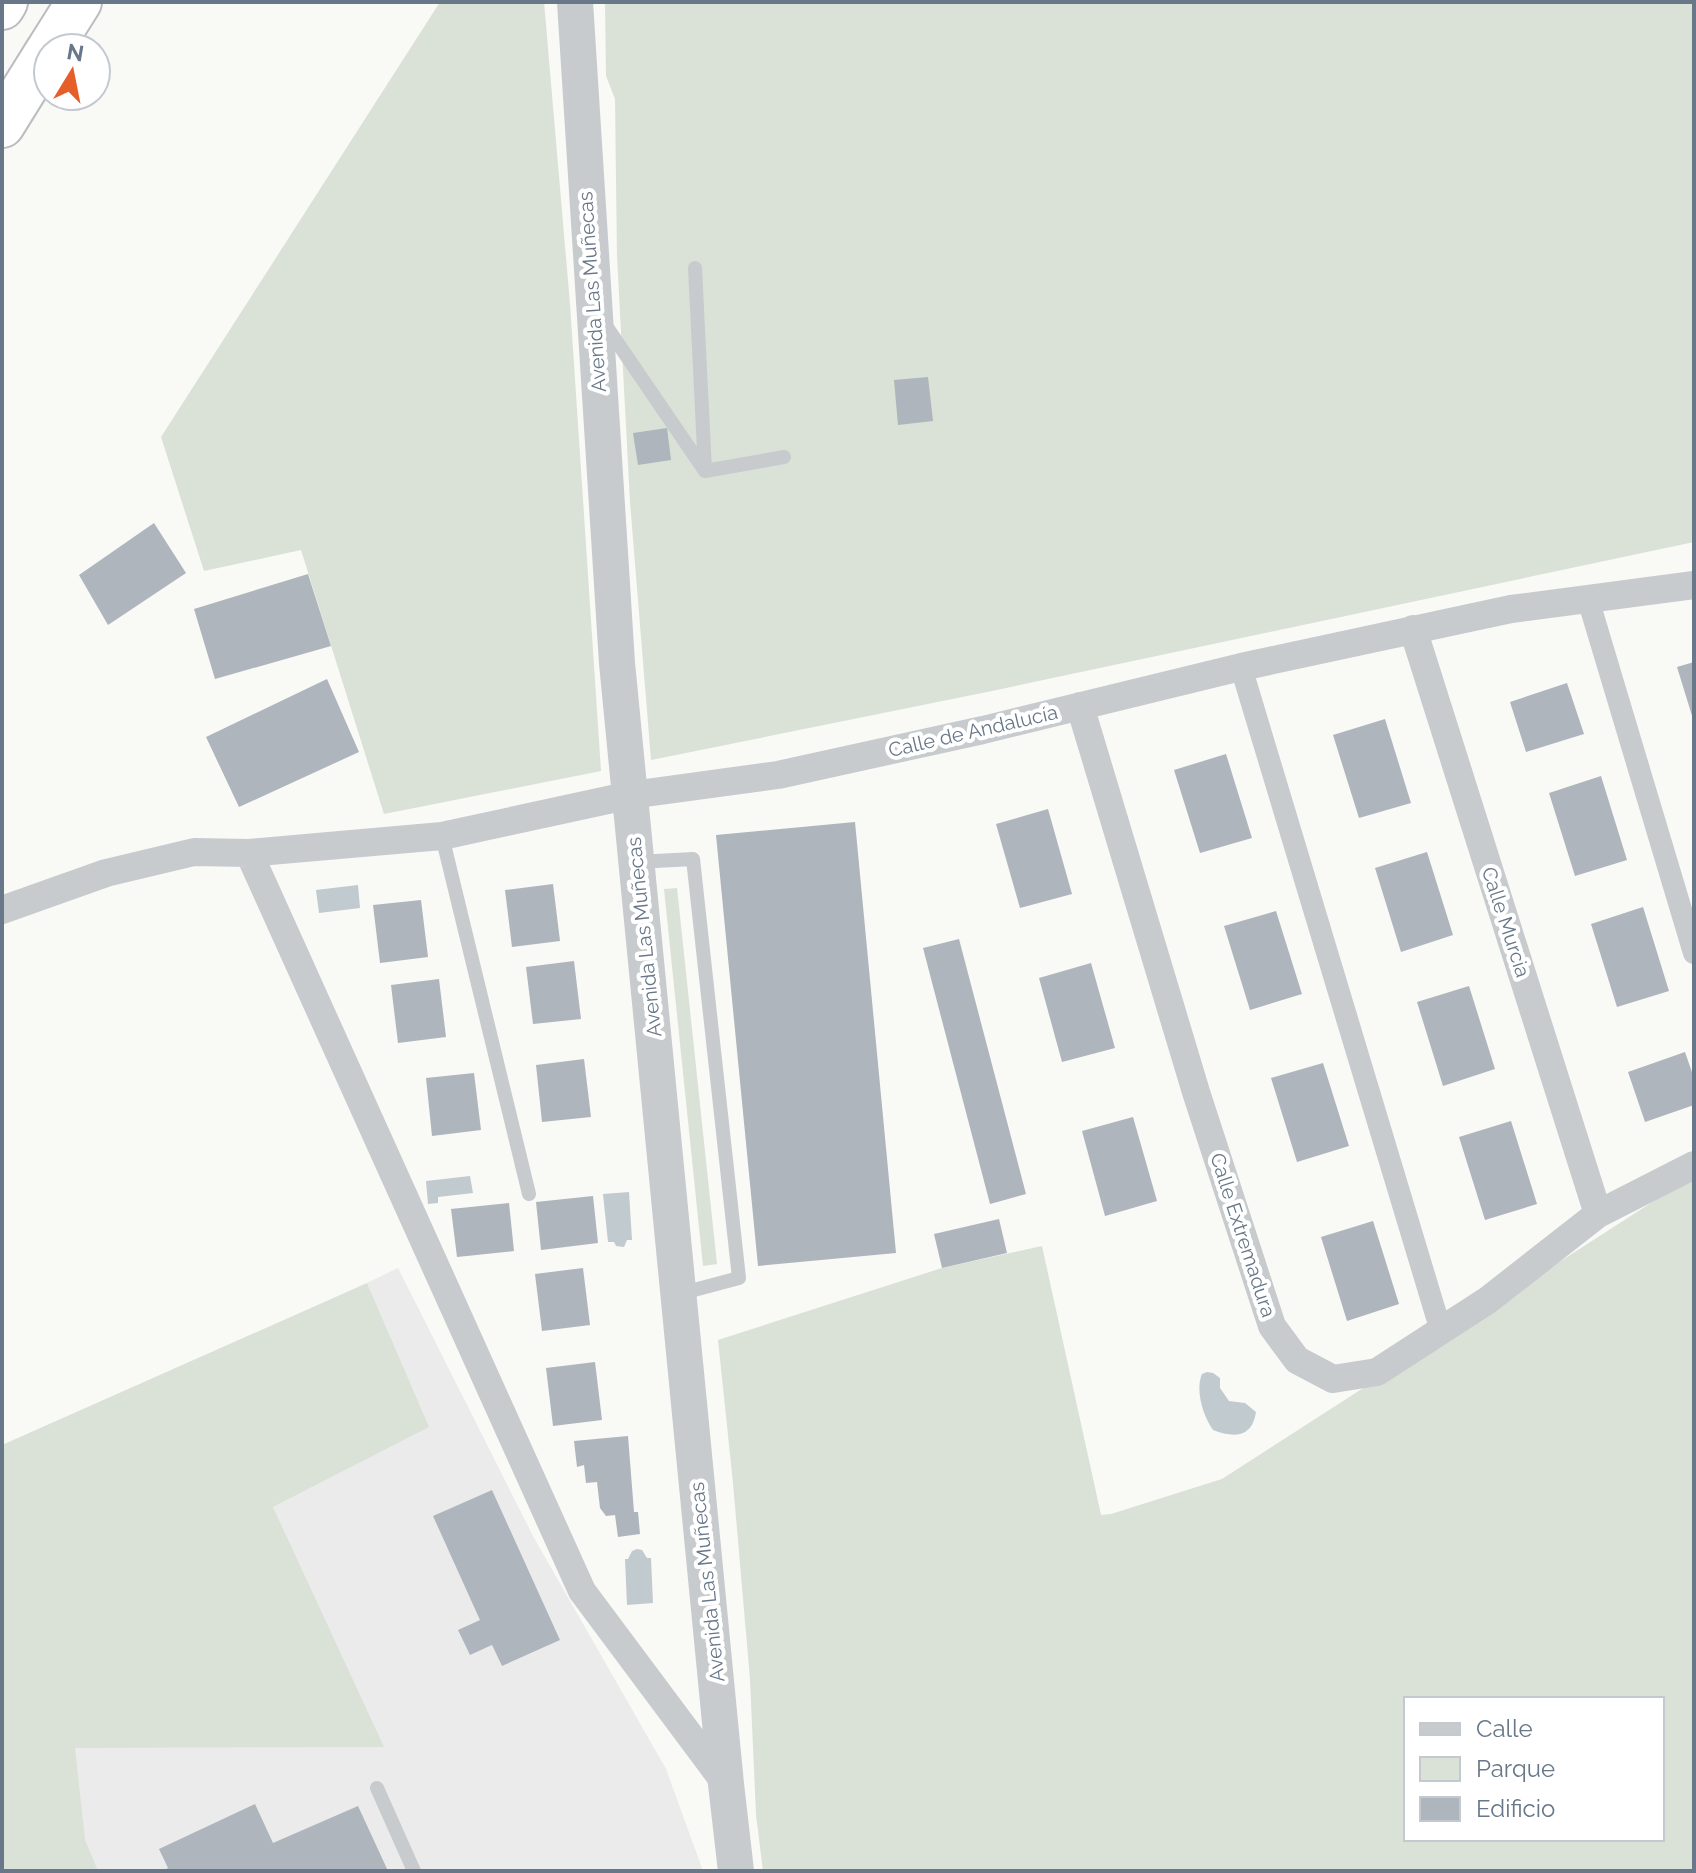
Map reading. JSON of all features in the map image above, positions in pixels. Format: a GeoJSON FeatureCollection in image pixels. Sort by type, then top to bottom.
{"type":"FeatureCollection","features":[{"type":"Feature","properties":{"kind":"highway"},"geometry":{"type":"LineString","coordinates":[[60,32],[79,2]]}},
{"type":"Feature","properties":{"kind":"highway"},"geometry":{"type":"LineString","coordinates":[[2,125],[32,76]]}},
{"type":"Feature","properties":{"kind":"street","name":"Avenida Las Muñecas"},"geometry":{"type":"LineString","coordinates":[[575,2],[617,663],[736,1871]]}},
{"type":"Feature","properties":{"kind":"street","name":"Calle de Andalucía"},"geometry":{"type":"LineString","coordinates":[[2,910],[106,873],[194,852],[249,853],[442,836],[631,795],[778,775],[983,730],[1241,667],[1511,609],[1694,585]]}},
{"type":"Feature","properties":{"kind":"street"},"geometry":{"type":"LineString","coordinates":[[1588,599],[1694,953]]}},
{"type":"Feature","properties":{"kind":"street","name":"Calle Murcia"},"geometry":{"type":"LineString","coordinates":[[1413,629],[1598,1214]]}},
{"type":"Feature","properties":{"kind":"street"},"geometry":{"type":"LineString","coordinates":[[1241,667],[1441,1331]]}},
{"type":"Feature","properties":{"kind":"street","name":"Calle Extremadura"},"geometry":{"type":"LineString","coordinates":[[1080,706],[1196,1092],[1272,1326],[1297,1360],[1333,1379],[1377,1372],[1488,1300],[1598,1214],[1694,1165]]}},
{"type":"Feature","properties":{"kind":"street"},"geometry":{"type":"LineString","coordinates":[[249,853],[582,1591],[726,1784]]}},
{"type":"Feature","properties":{"kind":"lane"},"geometry":{"type":"LineString","coordinates":[[695,268],[705,471]]}},
{"type":"Feature","properties":{"kind":"lane"},"geometry":{"type":"LineString","coordinates":[[593,306],[705,471]]}},
{"type":"Feature","properties":{"kind":"lane"},"geometry":{"type":"LineString","coordinates":[[705,471],[784,457]]}},
{"type":"Feature","properties":{"kind":"lane"},"geometry":{"type":"LineString","coordinates":[[442,836],[529,1194]]}},
{"type":"Feature","properties":{"kind":"lane"},"geometry":{"type":"LineString","coordinates":[[637,862],[693,859],[739,1278],[679,1294]]}},
{"type":"Feature","properties":{"kind":"lane"},"geometry":{"type":"LineString","coordinates":[[377,1788],[414,1871]]}},
{"type":"Feature","properties":{"kind":"shaded area"},"geometry":{"type":"Polygon","coordinates":[[[358,885],[360,908],[319,913],[316,890],[358,885]]]}},
{"type":"Feature","properties":{"kind":"shaded area"},"geometry":{"type":"Polygon","coordinates":[[[470,1176],[473,1193],[438,1197],[438,1203],[428,1204],[426,1181],[470,1176]]]}},
{"type":"Feature","properties":{"kind":"shaded area"},"geometry":{"type":"Polygon","coordinates":[[[629,1192],[632,1240],[627,1240],[624,1247],[616,1246],[614,1242],[608,1242],[603,1194],[629,1192]]]}},
{"type":"Feature","properties":{"kind":"shaded area"},"geometry":{"type":"Polygon","coordinates":[[[398,1268],[534,1538],[666,1769],[703,1871],[95,1871],[85,1849],[74,1748],[383,1747],[273,1507],[428,1427],[367,1283],[398,1268]],[[492,1490],[444,1511],[480,1620],[459,1630],[470,1655],[492,1645],[502,1666],[560,1640],[492,1490]]]}},
{"type":"Feature","properties":{"kind":"shaded area"},"geometry":{"type":"Polygon","coordinates":[[[1207,1372],[1220,1378],[1220,1388],[1229,1401],[1245,1403],[1256,1412],[1251,1427],[1246,1431],[1235,1435],[1213,1430],[1203,1410],[1200,1395],[1200,1380],[1202,1374],[1207,1372]]]}},
{"type":"Feature","properties":{"kind":"shaded area"},"geometry":{"type":"Polygon","coordinates":[[[637,1549],[651,1558],[653,1603],[627,1605],[625,1559],[637,1549]]]}},
{"type":"Feature","properties":{"kind":"green space"},"geometry":{"type":"Polygon","coordinates":[[[440,2],[544,2],[570,304],[601,771],[384,814],[301,550],[204,571],[161,437],[440,2]]]}},
{"type":"Feature","properties":{"kind":"green space"},"geometry":{"type":"Polygon","coordinates":[[[605,2],[1694,2],[1694,542],[651,760],[630,502],[617,256],[615,99],[606,76],[605,2]]]}},
{"type":"Feature","properties":{"kind":"green space"},"geometry":{"type":"Polygon","coordinates":[[[677,888],[717,1264],[703,1266],[664,889],[677,888]]]}},
{"type":"Feature","properties":{"kind":"green space"},"geometry":{"type":"Polygon","coordinates":[[[1694,1180],[1694,1871],[763,1871],[756,1815],[750,1679],[718,1340],[942,1268],[1042,1246],[1101,1515],[1222,1479],[1668,1192],[1694,1180]]]}},
{"type":"Feature","properties":{"kind":"green space"},"geometry":{"type":"Polygon","coordinates":[[[367,1283],[429,1427],[273,1507],[384,1747],[75,1748],[85,1840],[98,1871],[2,1871],[2,1445],[367,1283]]]}},
{"type":"Feature","properties":{"kind":"building"},"geometry":{"type":"Polygon","coordinates":[[[928,377],[933,421],[898,425],[894,380],[928,377]]]}},
{"type":"Feature","properties":{"kind":"building"},"geometry":{"type":"Polygon","coordinates":[[[667,428],[671,460],[638,465],[633,433],[667,428]]]}},
{"type":"Feature","properties":{"kind":"building"},"geometry":{"type":"Polygon","coordinates":[[[154,523],[186,573],[108,625],[79,575],[154,523]]]}},
{"type":"Feature","properties":{"kind":"building"},"geometry":{"type":"Polygon","coordinates":[[[308,574],[331,646],[215,679],[194,609],[308,574]]]}},
{"type":"Feature","properties":{"kind":"building"},"geometry":{"type":"Polygon","coordinates":[[[1694,662],[1694,719],[1693,719],[1677,667],[1694,662]]]}},
{"type":"Feature","properties":{"kind":"building"},"geometry":{"type":"Polygon","coordinates":[[[327,679],[359,752],[239,807],[206,737],[327,679]]]}},
{"type":"Feature","properties":{"kind":"building"},"geometry":{"type":"Polygon","coordinates":[[[1567,683],[1584,734],[1526,752],[1510,702],[1567,683]]]}},
{"type":"Feature","properties":{"kind":"building"},"geometry":{"type":"Polygon","coordinates":[[[1385,719],[1411,803],[1359,818],[1333,735],[1385,719]]]}},
{"type":"Feature","properties":{"kind":"building"},"geometry":{"type":"Polygon","coordinates":[[[1226,754],[1252,838],[1200,853],[1174,770],[1226,754]]]}},
{"type":"Feature","properties":{"kind":"building"},"geometry":{"type":"Polygon","coordinates":[[[1601,776],[1627,860],[1575,876],[1549,793],[1601,776]]]}},
{"type":"Feature","properties":{"kind":"building"},"geometry":{"type":"Polygon","coordinates":[[[1048,809],[1072,894],[1020,908],[996,824],[1048,809]]]}},
{"type":"Feature","properties":{"kind":"building"},"geometry":{"type":"Polygon","coordinates":[[[855,822],[896,1253],[758,1266],[716,835],[855,822]]]}},
{"type":"Feature","properties":{"kind":"building"},"geometry":{"type":"Polygon","coordinates":[[[1427,852],[1453,935],[1401,952],[1375,868],[1427,852]]]}},
{"type":"Feature","properties":{"kind":"building"},"geometry":{"type":"Polygon","coordinates":[[[553,884],[560,941],[512,947],[505,890],[553,884]]]}},
{"type":"Feature","properties":{"kind":"building"},"geometry":{"type":"Polygon","coordinates":[[[421,900],[428,957],[380,963],[373,905],[421,900]]]}},
{"type":"Feature","properties":{"kind":"building"},"geometry":{"type":"Polygon","coordinates":[[[1643,907],[1669,991],[1617,1007],[1591,924],[1643,907]]]}},
{"type":"Feature","properties":{"kind":"building"},"geometry":{"type":"Polygon","coordinates":[[[1276,911],[1302,994],[1250,1010],[1224,926],[1276,911]]]}},
{"type":"Feature","properties":{"kind":"building"},"geometry":{"type":"Polygon","coordinates":[[[959,939],[1026,1194],[990,1204],[923,948],[959,939]]]}},
{"type":"Feature","properties":{"kind":"building"},"geometry":{"type":"Polygon","coordinates":[[[574,961],[581,1019],[533,1024],[526,967],[574,961]]]}},
{"type":"Feature","properties":{"kind":"building"},"geometry":{"type":"Polygon","coordinates":[[[1091,963],[1115,1048],[1062,1062],[1039,978],[1091,963]]]}},
{"type":"Feature","properties":{"kind":"building"},"geometry":{"type":"Polygon","coordinates":[[[439,979],[446,1037],[398,1043],[391,985],[439,979]]]}},
{"type":"Feature","properties":{"kind":"building"},"geometry":{"type":"Polygon","coordinates":[[[1469,986],[1495,1069],[1443,1086],[1417,1002],[1469,986]]]}},
{"type":"Feature","properties":{"kind":"building"},"geometry":{"type":"Polygon","coordinates":[[[1685,1052],[1694,1078],[1694,1105],[1645,1122],[1628,1072],[1685,1052]]]}},
{"type":"Feature","properties":{"kind":"building"},"geometry":{"type":"Polygon","coordinates":[[[584,1059],[591,1117],[542,1122],[536,1065],[584,1059]]]}},
{"type":"Feature","properties":{"kind":"building"},"geometry":{"type":"Polygon","coordinates":[[[1323,1063],[1349,1146],[1297,1162],[1271,1078],[1323,1063]]]}},
{"type":"Feature","properties":{"kind":"building"},"geometry":{"type":"Polygon","coordinates":[[[474,1073],[481,1130],[432,1136],[426,1078],[474,1073]]]}},
{"type":"Feature","properties":{"kind":"building"},"geometry":{"type":"Polygon","coordinates":[[[1133,1117],[1157,1201],[1105,1216],[1082,1131],[1133,1117]]]}},
{"type":"Feature","properties":{"kind":"building"},"geometry":{"type":"Polygon","coordinates":[[[1511,1121],[1537,1204],[1485,1220],[1459,1137],[1511,1121]]]}},
{"type":"Feature","properties":{"kind":"building"},"geometry":{"type":"Polygon","coordinates":[[[593,1196],[598,1243],[541,1250],[536,1202],[593,1196]]]}},
{"type":"Feature","properties":{"kind":"building"},"geometry":{"type":"Polygon","coordinates":[[[509,1203],[514,1251],[457,1257],[451,1209],[509,1203]]]}},
{"type":"Feature","properties":{"kind":"building"},"geometry":{"type":"Polygon","coordinates":[[[999,1219],[1007,1253],[942,1268],[934,1234],[999,1219]]]}},
{"type":"Feature","properties":{"kind":"building"},"geometry":{"type":"Polygon","coordinates":[[[1373,1221],[1399,1304],[1347,1321],[1321,1237],[1373,1221]]]}},
{"type":"Feature","properties":{"kind":"building"},"geometry":{"type":"Polygon","coordinates":[[[583,1268],[590,1325],[542,1331],[535,1274],[583,1268]]]}},
{"type":"Feature","properties":{"kind":"building"},"geometry":{"type":"Polygon","coordinates":[[[595,1362],[602,1420],[553,1426],[546,1368],[595,1362]]]}},
{"type":"Feature","properties":{"kind":"building"},"geometry":{"type":"Polygon","coordinates":[[[628,1436],[634,1512],[638,1512],[640,1534],[618,1537],[615,1515],[606,1516],[600,1508],[597,1482],[586,1483],[584,1465],[577,1467],[574,1441],[628,1436]]]}},
{"type":"Feature","properties":{"kind":"building"},"geometry":{"type":"Polygon","coordinates":[[[492,1490],[560,1640],[502,1666],[492,1645],[470,1655],[458,1630],[480,1620],[433,1516],[492,1490]]]}},
{"type":"Feature","properties":{"kind":"building"},"geometry":{"type":"Polygon","coordinates":[[[255,1804],[273,1843],[358,1806],[388,1871],[163,1871],[168,1868],[159,1849],[255,1804]]]}}]}
